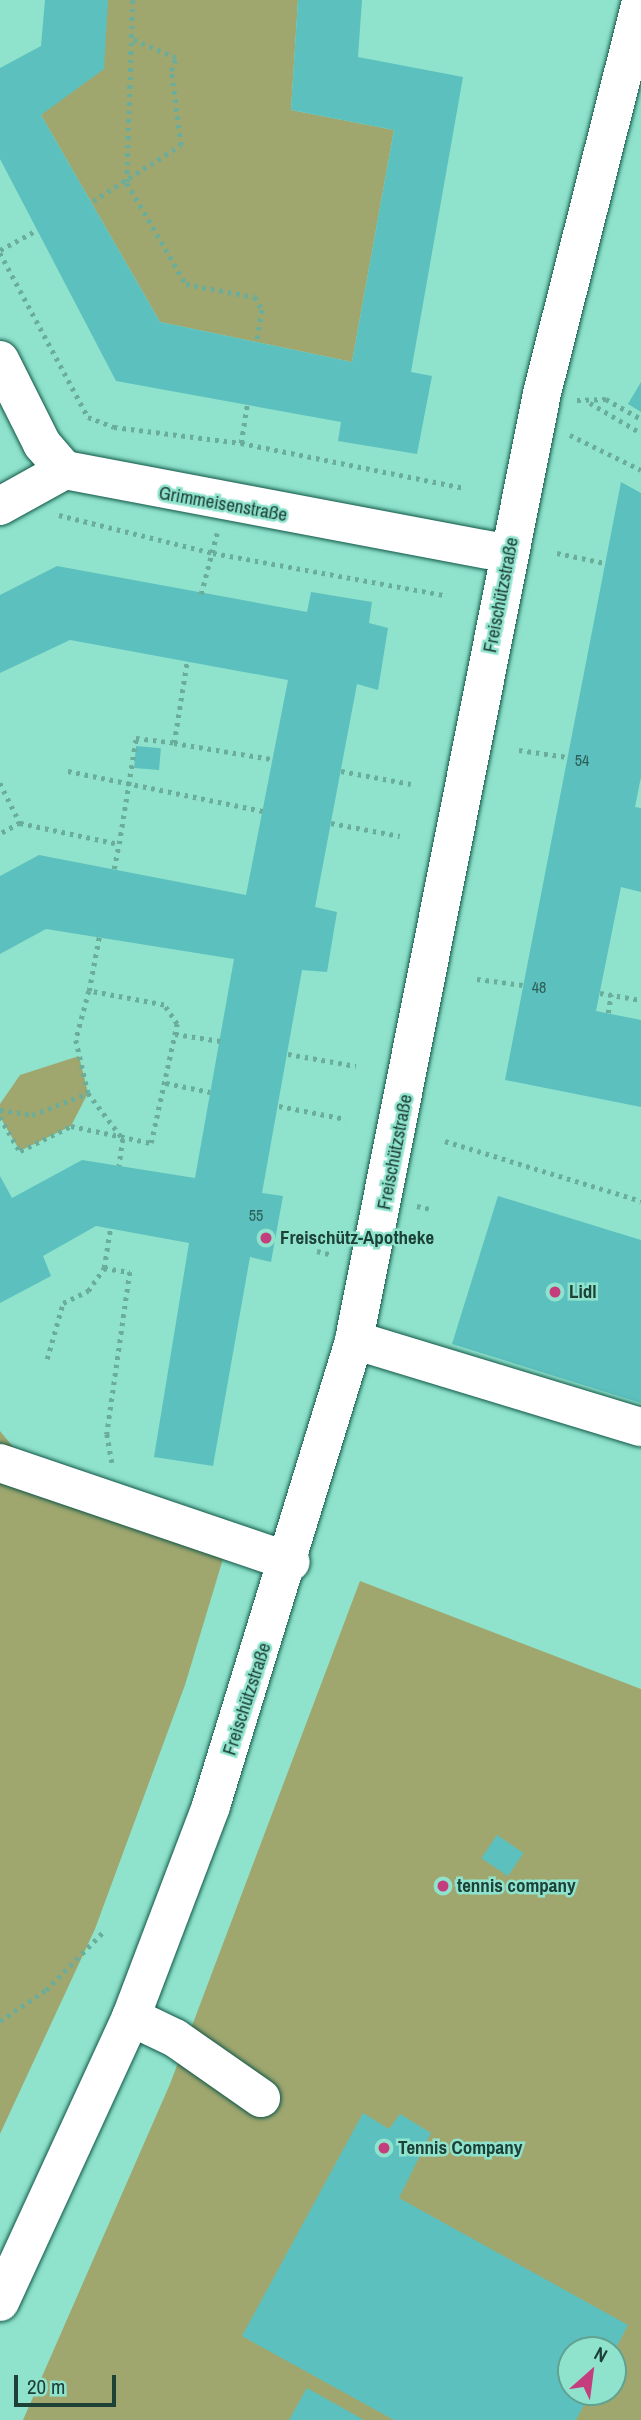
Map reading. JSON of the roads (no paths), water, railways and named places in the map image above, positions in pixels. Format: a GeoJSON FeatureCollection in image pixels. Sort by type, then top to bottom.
{"type":"FeatureCollection","features":[{"type":"Feature","properties":{"kind":"main road","name":"Freischützstraße"},"geometry":{"type":"LineString","coordinates":[[0,2302],[131,2017],[211,1807],[291,1562],[354,1340],[538,409],[641,1]]}},
{"type":"Feature","properties":{"kind":"main road"},"geometry":{"type":"LineString","coordinates":[[0,360],[42,444],[65,470],[10,500]]}},
{"type":"Feature","properties":{"kind":"main road","name":"Grimmeisenstraße"},"geometry":{"type":"LineString","coordinates":[[65,470],[223,503],[508,554]]}},
{"type":"Feature","properties":{"kind":"main road"},"geometry":{"type":"LineString","coordinates":[[354,1340],[641,1427]]}},
{"type":"Feature","properties":{"kind":"main road"},"geometry":{"type":"LineString","coordinates":[[0,1463],[291,1562]]}},
{"type":"Feature","properties":{"kind":"main road"},"geometry":{"type":"LineString","coordinates":[[131,2017],[175,2038],[261,2098]]}},
{"type":"Feature","properties":{"kind":"place","name":"Freischütz-Apotheke"},"geometry":{"type":"Point","coordinates":[266,1238]}},
{"type":"Feature","properties":{"kind":"place","name":"Lidl"},"geometry":{"type":"Point","coordinates":[555,1292]}},
{"type":"Feature","properties":{"kind":"place","name":"tennis company"},"geometry":{"type":"Point","coordinates":[443,1886]}},
{"type":"Feature","properties":{"kind":"place","name":"Tennis Company"},"geometry":{"type":"Point","coordinates":[384,2148]}}]}
